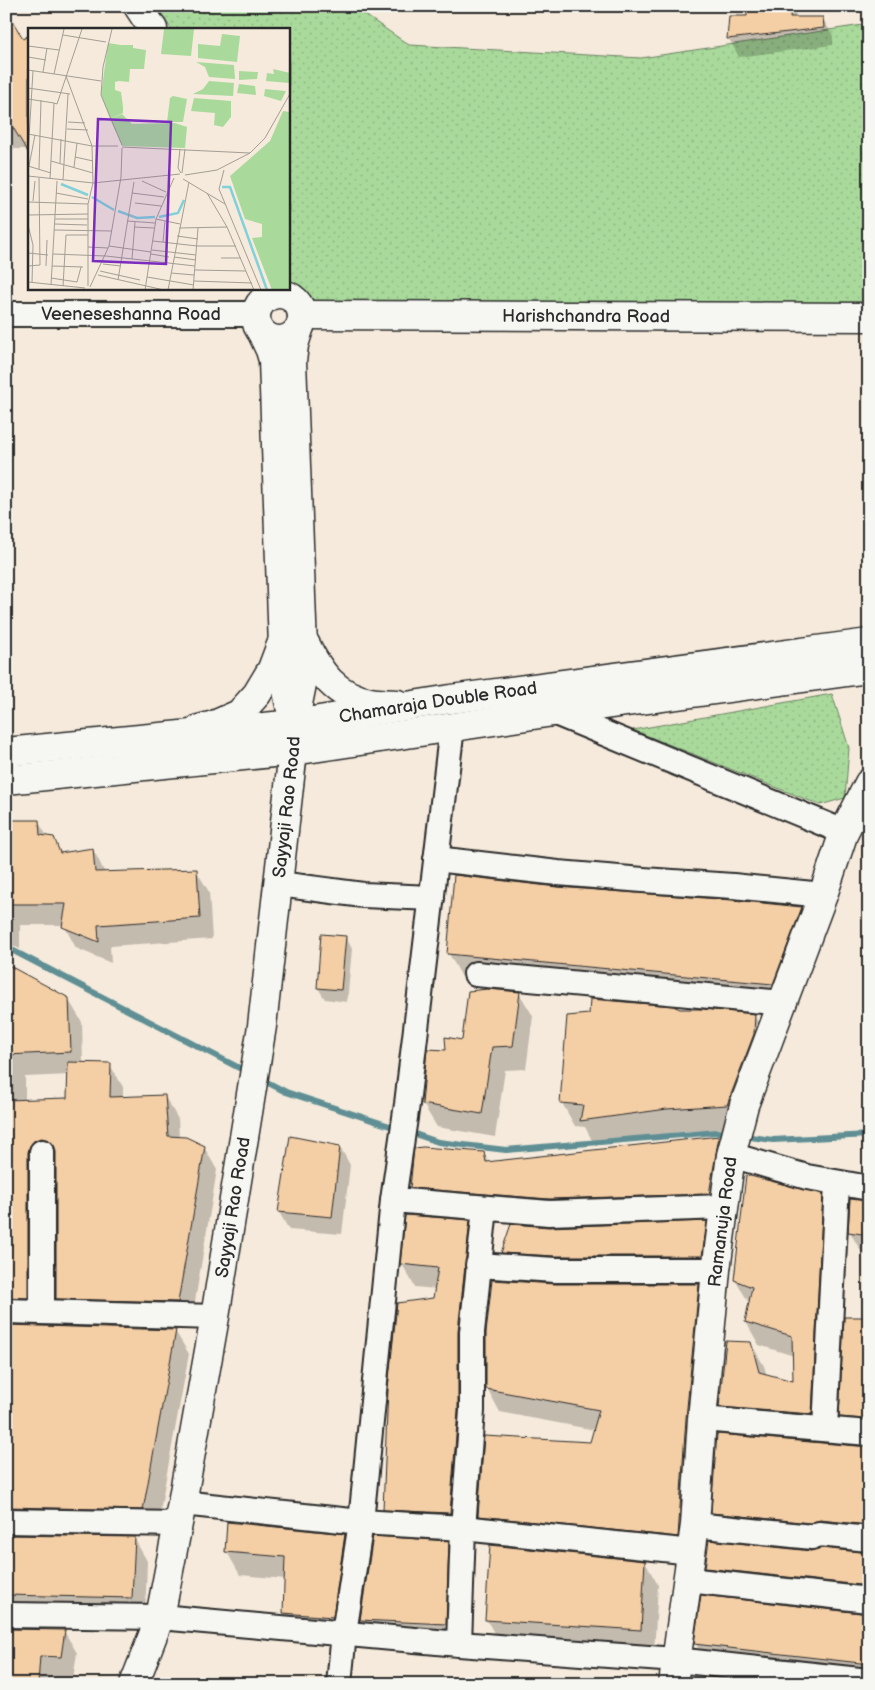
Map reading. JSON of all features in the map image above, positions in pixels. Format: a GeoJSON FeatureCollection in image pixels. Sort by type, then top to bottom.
{"type":"FeatureCollection","features":[{"type":"Feature","properties":{"kind":"main road"},"geometry":{"type":"LineString","coordinates":[[138,6],[151,28]]}},
{"type":"Feature","properties":{"kind":"main road"},"geometry":{"type":"LineString","coordinates":[[158,6],[171,28]]}},
{"type":"Feature","properties":{"kind":"main road","name":"Harishchandra Road"},"geometry":{"type":"LineString","coordinates":[[261,309],[272,295],[280,294],[288,296],[296,307],[869,318]]}},
{"type":"Feature","properties":{"kind":"main road"},"geometry":{"type":"LineString","coordinates":[[261,309],[274,340],[282,340],[288,338],[296,307]]}},
{"type":"Feature","properties":{"kind":"main road","name":"Sayyaji Rao Road"},"geometry":{"type":"LineString","coordinates":[[134,1684],[160,1617],[180,1513],[215,1317],[251,1096],[262,1026],[279,884],[293,751],[294,724],[284,676],[293,638],[292,361],[296,307]]}},
{"type":"Feature","properties":{"kind":"main road","name":"Sayyaji Rao Road"},"geometry":{"type":"LineString","coordinates":[[261,309],[273,360],[293,638]]}},
{"type":"Feature","properties":{"kind":"main road"},"geometry":{"type":"LineString","coordinates":[[171,736],[214,725],[239,714],[256,694],[293,638],[329,681],[346,694],[369,702],[413,705]]}},
{"type":"Feature","properties":{"kind":"main road","name":"Chamaraja Double Road"},"geometry":{"type":"LineString","coordinates":[[6,752],[294,724],[413,705],[869,643]]}},
{"type":"Feature","properties":{"kind":"main road"},"geometry":{"type":"LineString","coordinates":[[6,780],[293,751],[553,712],[869,669]]}},
{"type":"Feature","properties":{"kind":"main road","name":"Ramanuja Road"},"geometry":{"type":"LineString","coordinates":[[675,1672],[695,1525],[702,1419],[716,1270],[731,1155],[744,1105],[823,895],[844,832],[869,783]]}},
{"type":"Feature","properties":{"kind":"street","name":"Veeneseshanna Road"},"geometry":{"type":"LineString","coordinates":[[6,314],[261,309]]}},
{"type":"Feature","properties":{"kind":"street"},"geometry":{"type":"LineString","coordinates":[[553,712],[844,832]]}},
{"type":"Feature","properties":{"kind":"street"},"geometry":{"type":"LineString","coordinates":[[338,1684],[361,1522],[393,1200],[452,727]]}},
{"type":"Feature","properties":{"kind":"street"},"geometry":{"type":"LineString","coordinates":[[436,860],[568,874],[734,886],[823,895]]}},
{"type":"Feature","properties":{"kind":"street"},"geometry":{"type":"LineString","coordinates":[[279,884],[363,896],[432,898]]}},
{"type":"Feature","properties":{"kind":"street"},"geometry":{"type":"LineString","coordinates":[[476,974],[783,1003]]}},
{"type":"Feature","properties":{"kind":"street"},"geometry":{"type":"LineString","coordinates":[[42,1152],[42,1311]]}},
{"type":"Feature","properties":{"kind":"street"},"geometry":{"type":"LineString","coordinates":[[731,1155],[808,1177],[869,1188]]}},
{"type":"Feature","properties":{"kind":"street"},"geometry":{"type":"LineString","coordinates":[[825,1429],[837,1183]]}},
{"type":"Feature","properties":{"kind":"street"},"geometry":{"type":"LineString","coordinates":[[393,1200],[549,1213],[724,1207]]}},
{"type":"Feature","properties":{"kind":"street"},"geometry":{"type":"LineString","coordinates":[[459,1644],[463,1528],[472,1411],[472,1332],[485,1208]]}},
{"type":"Feature","properties":{"kind":"street"},"geometry":{"type":"LineString","coordinates":[[478,1265],[555,1270],[716,1270]]}},
{"type":"Feature","properties":{"kind":"street"},"geometry":{"type":"LineString","coordinates":[[6,1311],[215,1317]]}},
{"type":"Feature","properties":{"kind":"street"},"geometry":{"type":"LineString","coordinates":[[702,1419],[869,1434]]}},
{"type":"Feature","properties":{"kind":"street"},"geometry":{"type":"LineString","coordinates":[[6,1521],[180,1513],[463,1528],[692,1552]]}},
{"type":"Feature","properties":{"kind":"street"},"geometry":{"type":"LineString","coordinates":[[695,1525],[812,1538],[819,1534],[869,1539]]}},
{"type":"Feature","properties":{"kind":"street"},"geometry":{"type":"LineString","coordinates":[[688,1580],[869,1600]]}},
{"type":"Feature","properties":{"kind":"street"},"geometry":{"type":"LineString","coordinates":[[6,1615],[160,1617],[459,1644],[675,1672],[869,1681]]}},
{"type":"Feature","properties":{"kind":"green space"},"geometry":{"type":"Polygon","coordinates":[[[157,6],[352,6],[409,45],[641,58],[869,24],[869,303],[301,310],[290,281],[290,28],[170,28],[157,6]]]}},
{"type":"Feature","properties":{"kind":"green space"},"geometry":{"type":"Polygon","coordinates":[[[832,694],[849,748],[845,798],[820,805],[633,730],[832,694]]]}},
{"type":"Feature","properties":{"kind":"building"},"geometry":{"type":"Polygon","coordinates":[[[747,6],[791,6],[790,17],[823,17],[824,28],[727,39],[729,16],[747,16],[747,6]]]}},
{"type":"Feature","properties":{"kind":"building"},"geometry":{"type":"Polygon","coordinates":[[[6,10],[23,39],[28,36],[28,152],[6,116],[6,10]]]}},
{"type":"Feature","properties":{"kind":"building"},"geometry":{"type":"Polygon","coordinates":[[[6,820],[39,820],[40,835],[54,837],[60,853],[93,848],[95,872],[197,869],[200,918],[98,925],[99,942],[62,927],[66,904],[6,904],[6,820]]]}},
{"type":"Feature","properties":{"kind":"building"},"geometry":{"type":"Polygon","coordinates":[[[454,875],[557,887],[802,907],[773,984],[447,954],[454,875]]]}},
{"type":"Feature","properties":{"kind":"building"},"geometry":{"type":"Polygon","coordinates":[[[321,934],[346,936],[341,990],[317,988],[321,934]]]}},
{"type":"Feature","properties":{"kind":"building"},"geometry":{"type":"Polygon","coordinates":[[[6,964],[69,998],[71,1052],[6,1055],[6,964]]]}},
{"type":"Feature","properties":{"kind":"building"},"geometry":{"type":"Polygon","coordinates":[[[488,989],[520,992],[513,1046],[492,1047],[482,1114],[422,1104],[427,1049],[446,1050],[445,1037],[462,1040],[468,991],[488,989]]]}},
{"type":"Feature","properties":{"kind":"building"},"geometry":{"type":"Polygon","coordinates":[[[590,999],[673,1006],[680,1009],[703,1009],[755,1014],[754,1034],[727,1105],[667,1109],[580,1121],[583,1105],[560,1103],[567,1016],[589,1014],[590,999]]]}},
{"type":"Feature","properties":{"kind":"building"},"geometry":{"type":"Polygon","coordinates":[[[68,1062],[111,1063],[110,1097],[165,1095],[168,1136],[186,1137],[205,1146],[178,1302],[56,1299],[56,1152],[54,1145],[42,1138],[35,1140],[28,1152],[28,1298],[6,1297],[6,1100],[67,1098],[68,1062]]]}},
{"type":"Feature","properties":{"kind":"building"},"geometry":{"type":"Polygon","coordinates":[[[290,1136],[340,1146],[332,1217],[278,1212],[290,1136]]]}},
{"type":"Feature","properties":{"kind":"building"},"geometry":{"type":"Polygon","coordinates":[[[719,1136],[709,1194],[549,1199],[410,1188],[414,1148],[423,1147],[484,1152],[486,1162],[719,1136]]]}},
{"type":"Feature","properties":{"kind":"building"},"geometry":{"type":"Polygon","coordinates":[[[746,1175],[823,1194],[812,1414],[719,1407],[726,1341],[751,1342],[759,1372],[793,1381],[792,1336],[745,1322],[752,1287],[734,1280],[746,1175]]]}},
{"type":"Feature","properties":{"kind":"building"},"geometry":{"type":"Polygon","coordinates":[[[850,1199],[869,1201],[869,1235],[848,1232],[850,1199]]]}},
{"type":"Feature","properties":{"kind":"building"},"geometry":{"type":"Polygon","coordinates":[[[405,1215],[470,1220],[458,1331],[458,1410],[450,1513],[383,1510],[388,1388],[397,1303],[433,1298],[438,1268],[400,1264],[405,1215]]]}},
{"type":"Feature","properties":{"kind":"building"},"geometry":{"type":"Polygon","coordinates":[[[707,1221],[702,1256],[555,1256],[501,1253],[511,1224],[549,1227],[707,1221]]]}},
{"type":"Feature","properties":{"kind":"building"},"geometry":{"type":"Polygon","coordinates":[[[492,1280],[555,1284],[699,1284],[686,1418],[678,1537],[478,1516],[484,1436],[590,1442],[599,1410],[486,1389],[486,1333],[492,1280]]]}},
{"type":"Feature","properties":{"kind":"building"},"geometry":{"type":"Polygon","coordinates":[[[844,1317],[869,1317],[869,1390],[865,1419],[839,1417],[844,1317]]]}},
{"type":"Feature","properties":{"kind":"building"},"geometry":{"type":"Polygon","coordinates":[[[6,1325],[176,1330],[143,1510],[6,1507],[6,1325]]]}},
{"type":"Feature","properties":{"kind":"building"},"geometry":{"type":"Polygon","coordinates":[[[717,1434],[869,1447],[869,1525],[820,1520],[810,1523],[711,1513],[717,1434]]]}},
{"type":"Feature","properties":{"kind":"building"},"geometry":{"type":"Polygon","coordinates":[[[227,1522],[345,1534],[333,1617],[283,1613],[285,1557],[225,1552],[227,1522]]]}},
{"type":"Feature","properties":{"kind":"building"},"geometry":{"type":"Polygon","coordinates":[[[6,1535],[135,1537],[132,1598],[6,1595],[6,1535]]]}},
{"type":"Feature","properties":{"kind":"building"},"geometry":{"type":"Polygon","coordinates":[[[373,1536],[449,1541],[446,1624],[360,1620],[373,1536]]]}},
{"type":"Feature","properties":{"kind":"building"},"geometry":{"type":"Polygon","coordinates":[[[709,1540],[811,1551],[821,1548],[869,1553],[869,1586],[705,1568],[709,1540]]]}},
{"type":"Feature","properties":{"kind":"building"},"geometry":{"type":"Polygon","coordinates":[[[490,1545],[645,1561],[641,1630],[485,1620],[490,1545]]]}},
{"type":"Feature","properties":{"kind":"building"},"geometry":{"type":"Polygon","coordinates":[[[701,1595],[869,1614],[869,1664],[694,1644],[701,1595]]]}},
{"type":"Feature","properties":{"kind":"building"},"geometry":{"type":"Polygon","coordinates":[[[6,1629],[65,1630],[61,1657],[40,1656],[38,1684],[6,1684],[6,1629]]]}},
{"type":"Feature","properties":{"kind":"waterway"},"geometry":{"type":"LineString","coordinates":[[6,947],[247,1072]]}},
{"type":"Feature","properties":{"kind":"waterway"},"geometry":{"type":"LineString","coordinates":[[261,1079],[286,1092],[399,1129]]}},
{"type":"Feature","properties":{"kind":"waterway"},"geometry":{"type":"LineString","coordinates":[[409,1132],[438,1142],[506,1150],[717,1132],[730,1134]]}},
{"type":"Feature","properties":{"kind":"waterway"},"geometry":{"type":"LineString","coordinates":[[743,1136],[773,1140],[869,1135]]}}]}
